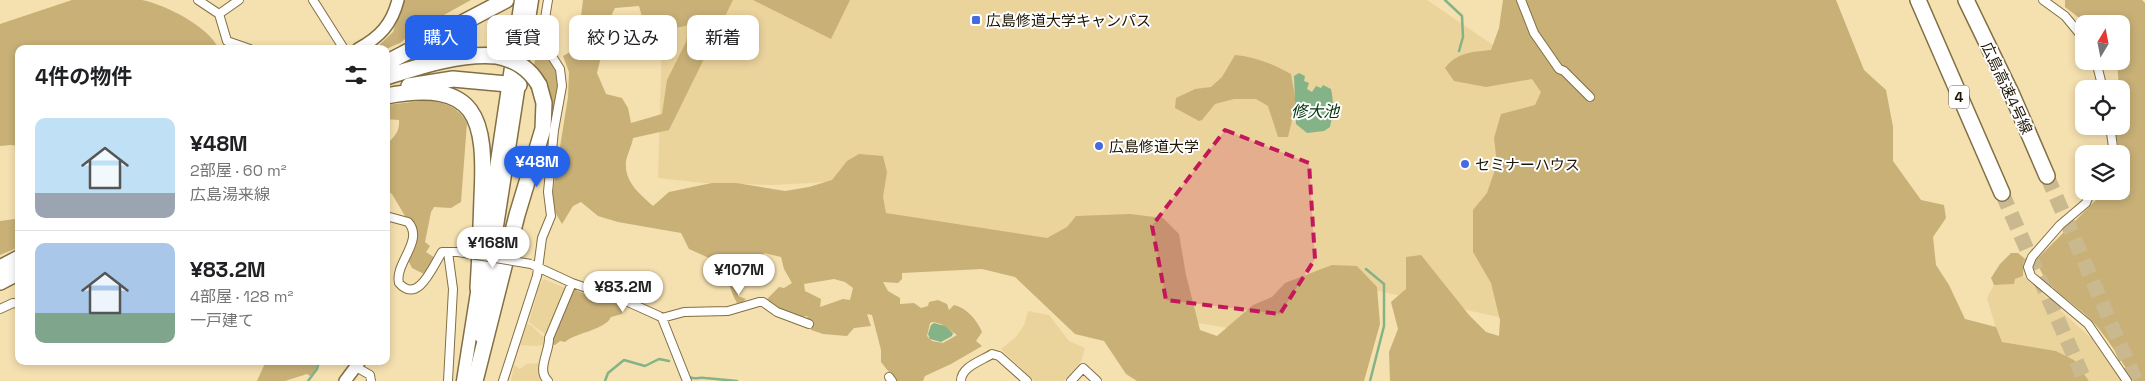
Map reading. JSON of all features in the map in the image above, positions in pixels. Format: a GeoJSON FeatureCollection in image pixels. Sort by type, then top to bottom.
{"type":"FeatureCollection","features":[{"type":"Feature","properties":{"kind":"highway"},"geometry":{"type":"LineString","coordinates":[[390,61],[506,0]]}},
{"type":"Feature","properties":{"kind":"highway","name":"4"},"geometry":{"type":"LineString","coordinates":[[1918,0],[1948,73],[2002,193]]}},
{"type":"Feature","properties":{"kind":"highway","name":"広島高速4号線"},"geometry":{"type":"LineString","coordinates":[[1966,0],[2012,95],[2047,176]]}},
{"type":"Feature","properties":{"kind":"highway"},"geometry":{"type":"LineString","coordinates":[[390,75],[452,60],[475,56],[496,56],[521,64],[531,73],[539,85],[544,103],[542,129],[517,215],[474,381]]}},
{"type":"Feature","properties":{"kind":"highway"},"geometry":{"type":"LineString","coordinates":[[390,91],[419,83],[445,80],[473,80],[514,85]]}},
{"type":"Feature","properties":{"kind":"highway"},"geometry":{"type":"LineString","coordinates":[[390,96],[419,92],[444,94],[463,104],[475,117],[482,139],[484,167],[478,288]]}},
{"type":"Feature","properties":{"kind":"highway"},"geometry":{"type":"LineString","coordinates":[[0,268],[15,260]]}},
{"type":"Feature","properties":{"kind":"highway"},"geometry":{"type":"LineString","coordinates":[[0,282],[15,274]]}},
{"type":"Feature","properties":{"kind":"main road"},"geometry":{"type":"LineString","coordinates":[[474,381],[514,85],[521,0]]}},
{"type":"Feature","properties":{"kind":"main road"},"geometry":{"type":"LineString","coordinates":[[463,381],[514,85],[532,0]]}},
{"type":"Feature","properties":{"kind":"street"},"geometry":{"type":"LineString","coordinates":[[198,0],[219,14],[227,41],[238,45]]}},
{"type":"Feature","properties":{"kind":"street"},"geometry":{"type":"LineString","coordinates":[[219,14],[239,0]]}},
{"type":"Feature","properties":{"kind":"street"},"geometry":{"type":"LineString","coordinates":[[313,0],[341,45]]}},
{"type":"Feature","properties":{"kind":"street"},"geometry":{"type":"LineString","coordinates":[[365,45],[383,32],[393,16],[398,0]]}},
{"type":"Feature","properties":{"kind":"street"},"geometry":{"type":"LineString","coordinates":[[503,381],[537,276],[534,265],[551,216],[548,192],[554,130],[562,91],[560,69],[542,37],[548,0]]}},
{"type":"Feature","properties":{"kind":"street"},"geometry":{"type":"LineString","coordinates":[[1521,0],[1534,33],[1559,69],[1564,71],[1590,97]]}},
{"type":"Feature","properties":{"kind":"street"},"geometry":{"type":"LineString","coordinates":[[2043,0],[2065,16],[2075,28]]}},
{"type":"Feature","properties":{"kind":"street"},"geometry":{"type":"LineString","coordinates":[[2088,200],[2060,225],[2032,257],[2028,267],[2031,276],[2088,324],[2127,381]]}},
{"type":"Feature","properties":{"kind":"street"},"geometry":{"type":"LineString","coordinates":[[390,217],[408,222],[412,229],[412,241],[398,276],[399,283],[405,289],[412,291],[419,288],[442,252],[458,252],[534,265],[572,283],[648,310],[662,318],[687,381]]}},
{"type":"Feature","properties":{"kind":"street"},"geometry":{"type":"LineString","coordinates":[[448,252],[453,294],[448,381]]}},
{"type":"Feature","properties":{"kind":"street"},"geometry":{"type":"LineString","coordinates":[[548,381],[545,377],[544,364],[550,345],[549,338],[572,283]]}},
{"type":"Feature","properties":{"kind":"street"},"geometry":{"type":"LineString","coordinates":[[662,318],[684,312],[728,311],[764,302],[776,312],[809,324]]}},
{"type":"Feature","properties":{"kind":"street"},"geometry":{"type":"LineString","coordinates":[[0,308],[15,303]]}},
{"type":"Feature","properties":{"kind":"street"},"geometry":{"type":"LineString","coordinates":[[961,381],[961,374],[964,370],[992,354],[999,356],[1027,381]]}},
{"type":"Feature","properties":{"kind":"street"},"geometry":{"type":"LineString","coordinates":[[345,381],[357,365]]}},
{"type":"Feature","properties":{"kind":"street"},"geometry":{"type":"LineString","coordinates":[[359,365],[370,375],[371,381]]}},
{"type":"Feature","properties":{"kind":"street"},"geometry":{"type":"LineString","coordinates":[[1071,381],[1083,368],[1097,381]]}},
{"type":"Feature","properties":{"kind":"highlighted area"},"geometry":{"type":"Polygon","coordinates":[[[1225,130],[1309,163],[1315,259],[1280,314],[1166,300],[1152,226],[1225,130]]]}},
{"type":"Feature","properties":{"kind":"shaded area"},"geometry":{"type":"Polygon","coordinates":[[[72,0],[142,0],[163,7],[185,18],[206,32],[217,45],[15,45],[15,146],[0,146],[0,24],[72,0]]]}},
{"type":"Feature","properties":{"kind":"shaded area"},"geometry":{"type":"Polygon","coordinates":[[[404,0],[471,0],[444,15],[405,15],[405,39],[390,47],[390,45],[379,45],[393,32],[404,0]]]}},
{"type":"Feature","properties":{"kind":"shaded area"},"geometry":{"type":"Polygon","coordinates":[[[583,0],[733,0],[726,15],[687,15],[687,25],[677,27],[677,15],[641,15],[639,6],[615,8],[612,15],[581,15],[583,0]]]}},
{"type":"Feature","properties":{"kind":"shaded area","name":"広島修道大学"},"geometry":{"type":"Polygon","coordinates":[[[663,0],[1427,0],[1550,84],[1508,319],[1328,280],[1247,331],[1185,321],[1068,245],[882,220],[862,180],[774,185],[704,183],[658,178],[661,60],[677,60],[677,15],[663,15],[663,0]]]}},
{"type":"Feature","properties":{"kind":"shaded area"},"geometry":{"type":"Polygon","coordinates":[[[753,0],[850,0],[831,39],[753,0]]]}},
{"type":"Feature","properties":{"kind":"shaded area"},"geometry":{"type":"Polygon","coordinates":[[[1503,0],[1836,0],[1864,70],[1886,90],[1893,127],[1893,161],[1921,200],[1944,205],[1946,218],[1933,237],[1936,265],[1949,285],[1965,319],[1996,327],[2002,342],[2056,351],[2074,360],[2089,381],[1390,381],[1389,352],[1398,329],[1391,302],[1406,289],[1406,257],[1421,255],[1469,315],[1486,332],[1499,336],[1500,320],[1491,283],[1473,252],[1473,210],[1487,193],[1497,164],[1494,138],[1501,114],[1535,105],[1541,92],[1532,79],[1486,87],[1454,81],[1445,68],[1460,56],[1472,52],[1491,50],[1499,28],[1503,0]]]}},
{"type":"Feature","properties":{"kind":"shaded area"},"geometry":{"type":"Polygon","coordinates":[[[2065,0],[2142,0],[2145,3],[2145,381],[2134,381],[2095,324],[2051,285],[2040,269],[2037,259],[2096,200],[2130,200],[2130,145],[2118,145],[2116,135],[2130,135],[2130,80],[2118,80],[2118,70],[2130,70],[2130,15],[2075,15],[2065,7],[2065,0]]]}},
{"type":"Feature","properties":{"kind":"shaded area"},"geometry":{"type":"Polygon","coordinates":[[[687,36],[687,60],[703,60],[669,130],[633,138],[626,161],[627,175],[634,186],[653,206],[669,192],[712,183],[736,183],[785,191],[809,187],[832,180],[847,161],[859,154],[883,156],[887,172],[883,197],[886,213],[1047,238],[1067,227],[1076,216],[1130,214],[1163,218],[1179,234],[1186,275],[1200,330],[1217,336],[1253,305],[1272,297],[1285,283],[1332,265],[1357,266],[1377,287],[1380,324],[1364,381],[1137,381],[1126,374],[1104,341],[1075,334],[1015,277],[982,269],[902,273],[902,279],[898,283],[883,282],[888,291],[900,298],[900,304],[914,303],[921,308],[928,306],[929,302],[938,300],[947,304],[949,310],[954,305],[971,315],[982,332],[976,341],[982,346],[925,376],[923,381],[896,381],[881,362],[881,350],[872,315],[867,314],[871,326],[854,328],[847,336],[823,334],[811,330],[810,323],[806,319],[808,316],[791,315],[766,300],[779,287],[784,288],[792,283],[784,269],[781,257],[764,253],[758,269],[759,279],[738,280],[738,296],[746,299],[743,302],[737,303],[731,291],[726,269],[718,262],[689,249],[681,233],[618,222],[598,216],[581,202],[573,206],[562,224],[555,212],[552,197],[568,97],[569,72],[563,56],[569,53],[569,60],[600,60],[597,73],[606,94],[622,98],[628,108],[631,123],[662,114],[667,80],[687,36]],[[834,279],[804,284],[805,291],[821,299],[820,307],[843,299],[850,300],[853,288],[845,282],[834,279]],[[930,323],[927,336],[932,341],[943,343],[957,335],[941,324],[930,323]]]}},
{"type":"Feature","properties":{"kind":"shaded area"},"geometry":{"type":"Polygon","coordinates":[[[1235,55],[1250,57],[1291,74],[1296,103],[1288,137],[1278,137],[1268,106],[1256,99],[1234,99],[1215,104],[1199,121],[1175,108],[1176,98],[1195,89],[1211,87],[1222,77],[1235,55]]]}},
{"type":"Feature","properties":{"kind":"shaded area"},"geometry":{"type":"Polygon","coordinates":[[[535,60],[551,60],[557,74],[558,99],[551,126],[549,126],[550,99],[548,89],[534,66],[535,60]]]}},
{"type":"Feature","properties":{"kind":"shaded area"},"geometry":{"type":"Polygon","coordinates":[[[435,101],[459,112],[467,123],[461,202],[451,208],[434,207],[431,212],[425,242],[430,246],[426,252],[435,258],[424,274],[412,268],[408,260],[416,238],[416,227],[405,216],[390,193],[390,141],[399,128],[399,120],[390,119],[390,105],[435,101]]]}},
{"type":"Feature","properties":{"kind":"shaded area"},"geometry":{"type":"Polygon","coordinates":[[[15,219],[15,249],[0,255],[0,221],[15,219]]]}},
{"type":"Feature","properties":{"kind":"shaded area"},"geometry":{"type":"Polygon","coordinates":[[[2011,253],[2018,253],[2024,258],[2023,276],[2015,279],[2014,284],[1994,285],[1991,278],[2000,264],[2011,253]]]}},
{"type":"Feature","properties":{"kind":"shaded area"},"geometry":{"type":"Polygon","coordinates":[[[2023,276],[2092,339],[2122,381],[2089,381],[2074,360],[2056,351],[2002,342],[1999,339],[1987,298],[1994,285],[2014,284],[2015,279],[2023,276]]]}},
{"type":"Feature","properties":{"kind":"shaded area"},"geometry":{"type":"Polygon","coordinates":[[[544,279],[567,289],[546,335],[529,322],[539,286],[544,279]]]}},
{"type":"Feature","properties":{"kind":"shaded area"},"geometry":{"type":"Polygon","coordinates":[[[573,289],[596,299],[619,304],[624,307],[622,314],[611,317],[603,325],[565,342],[560,341],[555,345],[552,344],[551,341],[573,289]]]}},
{"type":"Feature","properties":{"kind":"shaded area"},"geometry":{"type":"Polygon","coordinates":[[[1028,311],[1049,315],[1069,341],[1085,348],[1081,361],[1064,381],[1034,381],[1001,349],[1016,337],[1024,325],[1028,311]]]}},
{"type":"Feature","properties":{"kind":"shaded area"},"geometry":{"type":"Polygon","coordinates":[[[527,324],[546,337],[547,344],[536,346],[520,345],[527,324]]]}},
{"type":"Feature","properties":{"kind":"shaded area"},"geometry":{"type":"Polygon","coordinates":[[[542,363],[541,381],[511,381],[514,365],[520,369],[526,364],[542,363]]]}},
{"type":"Feature","properties":{"kind":"shaded area"},"geometry":{"type":"Polygon","coordinates":[[[264,365],[317,365],[310,376],[307,374],[285,381],[257,381],[264,365]]]}},
{"type":"Feature","properties":{"kind":"water","name":"修大池"},"geometry":{"type":"Polygon","coordinates":[[[1299,73],[1305,76],[1304,81],[1309,83],[1307,89],[1312,92],[1316,86],[1321,88],[1323,85],[1331,89],[1332,117],[1330,127],[1324,131],[1307,133],[1296,124],[1294,76],[1299,73]]]}},
{"type":"Feature","properties":{"kind":"water"},"geometry":{"type":"Polygon","coordinates":[[[934,323],[945,326],[953,333],[952,336],[941,342],[930,339],[928,334],[931,325],[934,323]]]}},
{"type":"Feature","properties":{"kind":"waterway"},"geometry":{"type":"LineString","coordinates":[[1445,0],[1462,16],[1463,37],[1459,51]]}},
{"type":"Feature","properties":{"kind":"waterway"},"geometry":{"type":"LineString","coordinates":[[1366,269],[1384,284],[1384,326],[1370,381]]}},
{"type":"Feature","properties":{"kind":"waterway"},"geometry":{"type":"LineString","coordinates":[[605,381],[608,373],[624,360],[645,366],[659,359],[669,361]]}},
{"type":"Feature","properties":{"kind":"waterway"},"geometry":{"type":"LineString","coordinates":[[308,381],[318,365]]}},
{"type":"Feature","properties":{"kind":"waterway"},"geometry":{"type":"LineString","coordinates":[[689,377],[737,381]]}},
{"type":"Feature","properties":{"kind":"tunnel"},"geometry":{"type":"LineString","coordinates":[[2047,176],[2136,381]]}},
{"type":"Feature","properties":{"kind":"tunnel"},"geometry":{"type":"LineString","coordinates":[[2002,193],[2085,381]]}},
{"type":"Feature","properties":{"kind":"place","name":"広島修道大学キャンパス"},"geometry":{"type":"Point","coordinates":[976,20]}},
{"type":"Feature","properties":{"kind":"place","name":"広島修道大学"},"geometry":{"type":"Point","coordinates":[1099,146]}},
{"type":"Feature","properties":{"kind":"place","name":"セミナーハウス"},"geometry":{"type":"Point","coordinates":[1465,164]}}]}
